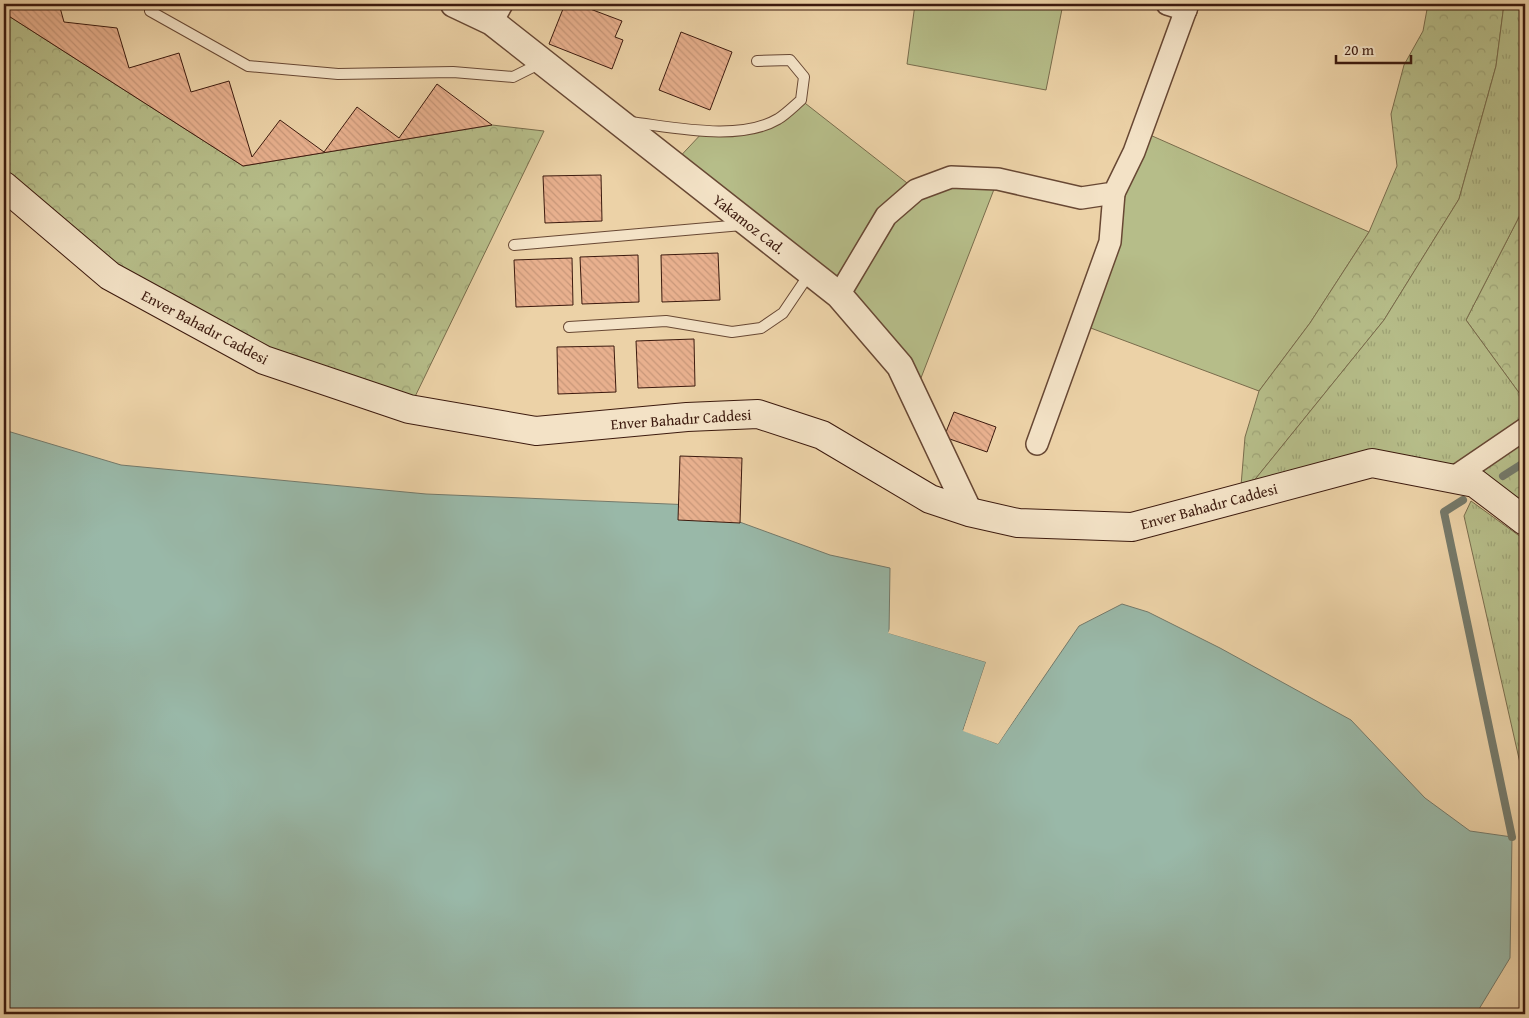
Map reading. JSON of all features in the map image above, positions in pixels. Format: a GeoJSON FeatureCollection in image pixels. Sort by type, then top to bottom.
{"type":"FeatureCollection","features":[{"type":"Feature","properties":{"kind":"main road","name":"Enver Bahadır Caddesi"},"geometry":{"type":"LineString","coordinates":[[4,186],[110,276],[264,360],[410,409],[536,431],[687,417],[758,414],[822,435],[930,499],[969,512],[1018,523],[1132,527],[1372,463],[1461,480],[1525,521]]}},
{"type":"Feature","properties":{"kind":"street","name":"Yakamoz Cad."},"geometry":{"type":"LineString","coordinates":[[454,4],[497,13],[543,62],[839,295],[900,366],[969,512]]}},
{"type":"Feature","properties":{"kind":"street"},"geometry":{"type":"LineString","coordinates":[[1037,444],[1110,242],[1114,193],[1134,152],[1180,6]]}},
{"type":"Feature","properties":{"kind":"street"},"geometry":{"type":"LineString","coordinates":[[839,295],[886,216],[916,190],[942,180],[951,177],[998,178],[1081,198],[1114,193]]}},
{"type":"Feature","properties":{"kind":"street"},"geometry":{"type":"LineString","coordinates":[[1461,480],[1525,429]]}},
{"type":"Feature","properties":{"kind":"lane"},"geometry":{"type":"LineString","coordinates":[[150,11],[248,66],[338,74],[453,72],[513,77],[543,62]]}},
{"type":"Feature","properties":{"kind":"lane"},"geometry":{"type":"LineString","coordinates":[[617,120],[704,131],[749,129],[777,120],[801,100],[804,77],[790,60],[757,61]]}},
{"type":"Feature","properties":{"kind":"lane"},"geometry":{"type":"LineString","coordinates":[[514,245],[750,225]]}},
{"type":"Feature","properties":{"kind":"lane"},"geometry":{"type":"LineString","coordinates":[[569,327],[666,321],[732,332],[761,328],[783,313],[810,272]]}},
{"type":"Feature","properties":{"kind":"green space"},"geometry":{"type":"Polygon","coordinates":[[[915,4],[1063,4],[1046,90],[907,64],[915,4]]]}},
{"type":"Feature","properties":{"kind":"green space"},"geometry":{"type":"Polygon","coordinates":[[[1428,4],[1504,4],[1496,66],[1459,199],[1384,320],[1240,498],[1245,437],[1259,391],[1310,323],[1369,232],[1397,166],[1391,114],[1404,65],[1423,31],[1428,4]]]}},
{"type":"Feature","properties":{"kind":"green space"},"geometry":{"type":"Polygon","coordinates":[[[1504,4],[1525,4],[1525,196],[1519,217],[1466,320],[1525,401],[1525,429],[1455,479],[1372,463],[1240,498],[1384,320],[1459,199],[1496,66],[1504,4]]]}},
{"type":"Feature","properties":{"kind":"green space"},"geometry":{"type":"Polygon","coordinates":[[[4,13],[243,166],[492,125],[544,131],[409,409],[264,360],[110,276],[4,186],[4,13]]]}},
{"type":"Feature","properties":{"kind":"green space"},"geometry":{"type":"Polygon","coordinates":[[[801,100],[916,190],[998,179],[914,396],[900,366],[673,164],[704,131],[749,129],[777,119],[801,100]]]}},
{"type":"Feature","properties":{"kind":"green space"},"geometry":{"type":"Polygon","coordinates":[[[1141,131],[1369,232],[1310,323],[1259,391],[1080,324],[1141,131]]]}},
{"type":"Feature","properties":{"kind":"green space"},"geometry":{"type":"Polygon","coordinates":[[[1525,196],[1525,401],[1466,320],[1519,217],[1525,196]]]}},
{"type":"Feature","properties":{"kind":"green space"},"geometry":{"type":"Polygon","coordinates":[[[1525,429],[1525,521],[1455,479],[1525,429]]]}},
{"type":"Feature","properties":{"kind":"green space"},"geometry":{"type":"Polygon","coordinates":[[[1471,501],[1525,540],[1525,785],[1464,516],[1471,501]]]}},
{"type":"Feature","properties":{"kind":"shaded area"},"geometry":{"type":"Polygon","coordinates":[[[4,430],[121,465],[426,494],[693,505],[830,555],[890,568],[889,633],[986,662],[963,730],[998,744],[1079,626],[1122,604],[1148,612],[1220,648],[1351,720],[1425,798],[1470,831],[1512,837],[1510,958],[1476,1014],[4,1014],[4,430]]]}},
{"type":"Feature","properties":{"kind":"pier"},"geometry":{"type":"Polygon","coordinates":[[[1079,623],[998,744],[963,731],[986,662],[888,633],[891,627],[891,631],[988,661],[966,729],[997,741],[1079,623]]]}},
{"type":"Feature","properties":{"kind":"building"},"geometry":{"type":"Polygon","coordinates":[[[4,4],[59,4],[64,22],[117,28],[129,68],[179,53],[191,92],[229,81],[252,157],[280,120],[324,152],[357,107],[399,138],[437,84],[492,125],[243,166],[4,13],[4,4]]]}},
{"type":"Feature","properties":{"kind":"building"},"geometry":{"type":"Polygon","coordinates":[[[565,4],[577,4],[622,21],[615,37],[623,40],[612,69],[549,44],[565,4]]]}},
{"type":"Feature","properties":{"kind":"building"},"geometry":{"type":"Polygon","coordinates":[[[681,32],[732,52],[710,110],[659,90],[681,32]]]}},
{"type":"Feature","properties":{"kind":"building"},"geometry":{"type":"Polygon","coordinates":[[[601,175],[602,221],[545,223],[543,176],[601,175]]]}},
{"type":"Feature","properties":{"kind":"building"},"geometry":{"type":"Polygon","coordinates":[[[718,253],[720,300],[662,302],[661,255],[718,253]]]}},
{"type":"Feature","properties":{"kind":"building"},"geometry":{"type":"Polygon","coordinates":[[[638,255],[639,302],[582,304],[580,257],[638,255]]]}},
{"type":"Feature","properties":{"kind":"building"},"geometry":{"type":"Polygon","coordinates":[[[572,258],[573,305],[516,307],[514,260],[572,258]]]}},
{"type":"Feature","properties":{"kind":"building"},"geometry":{"type":"Polygon","coordinates":[[[694,339],[695,386],[638,388],[636,341],[694,339]]]}},
{"type":"Feature","properties":{"kind":"building"},"geometry":{"type":"Polygon","coordinates":[[[614,346],[616,392],[558,394],[557,347],[614,346]]]}},
{"type":"Feature","properties":{"kind":"building"},"geometry":{"type":"Polygon","coordinates":[[[954,412],[996,427],[987,452],[944,437],[954,412]]]}},
{"type":"Feature","properties":{"kind":"building"},"geometry":{"type":"Polygon","coordinates":[[[680,456],[742,458],[740,523],[678,520],[680,456]]]}},
{"type":"Feature","properties":{"kind":"waterway"},"geometry":{"type":"LineString","coordinates":[[1503,476],[1525,462]]}},
{"type":"Feature","properties":{"kind":"waterway"},"geometry":{"type":"LineString","coordinates":[[1463,500],[1444,512],[1512,837]]}}]}
